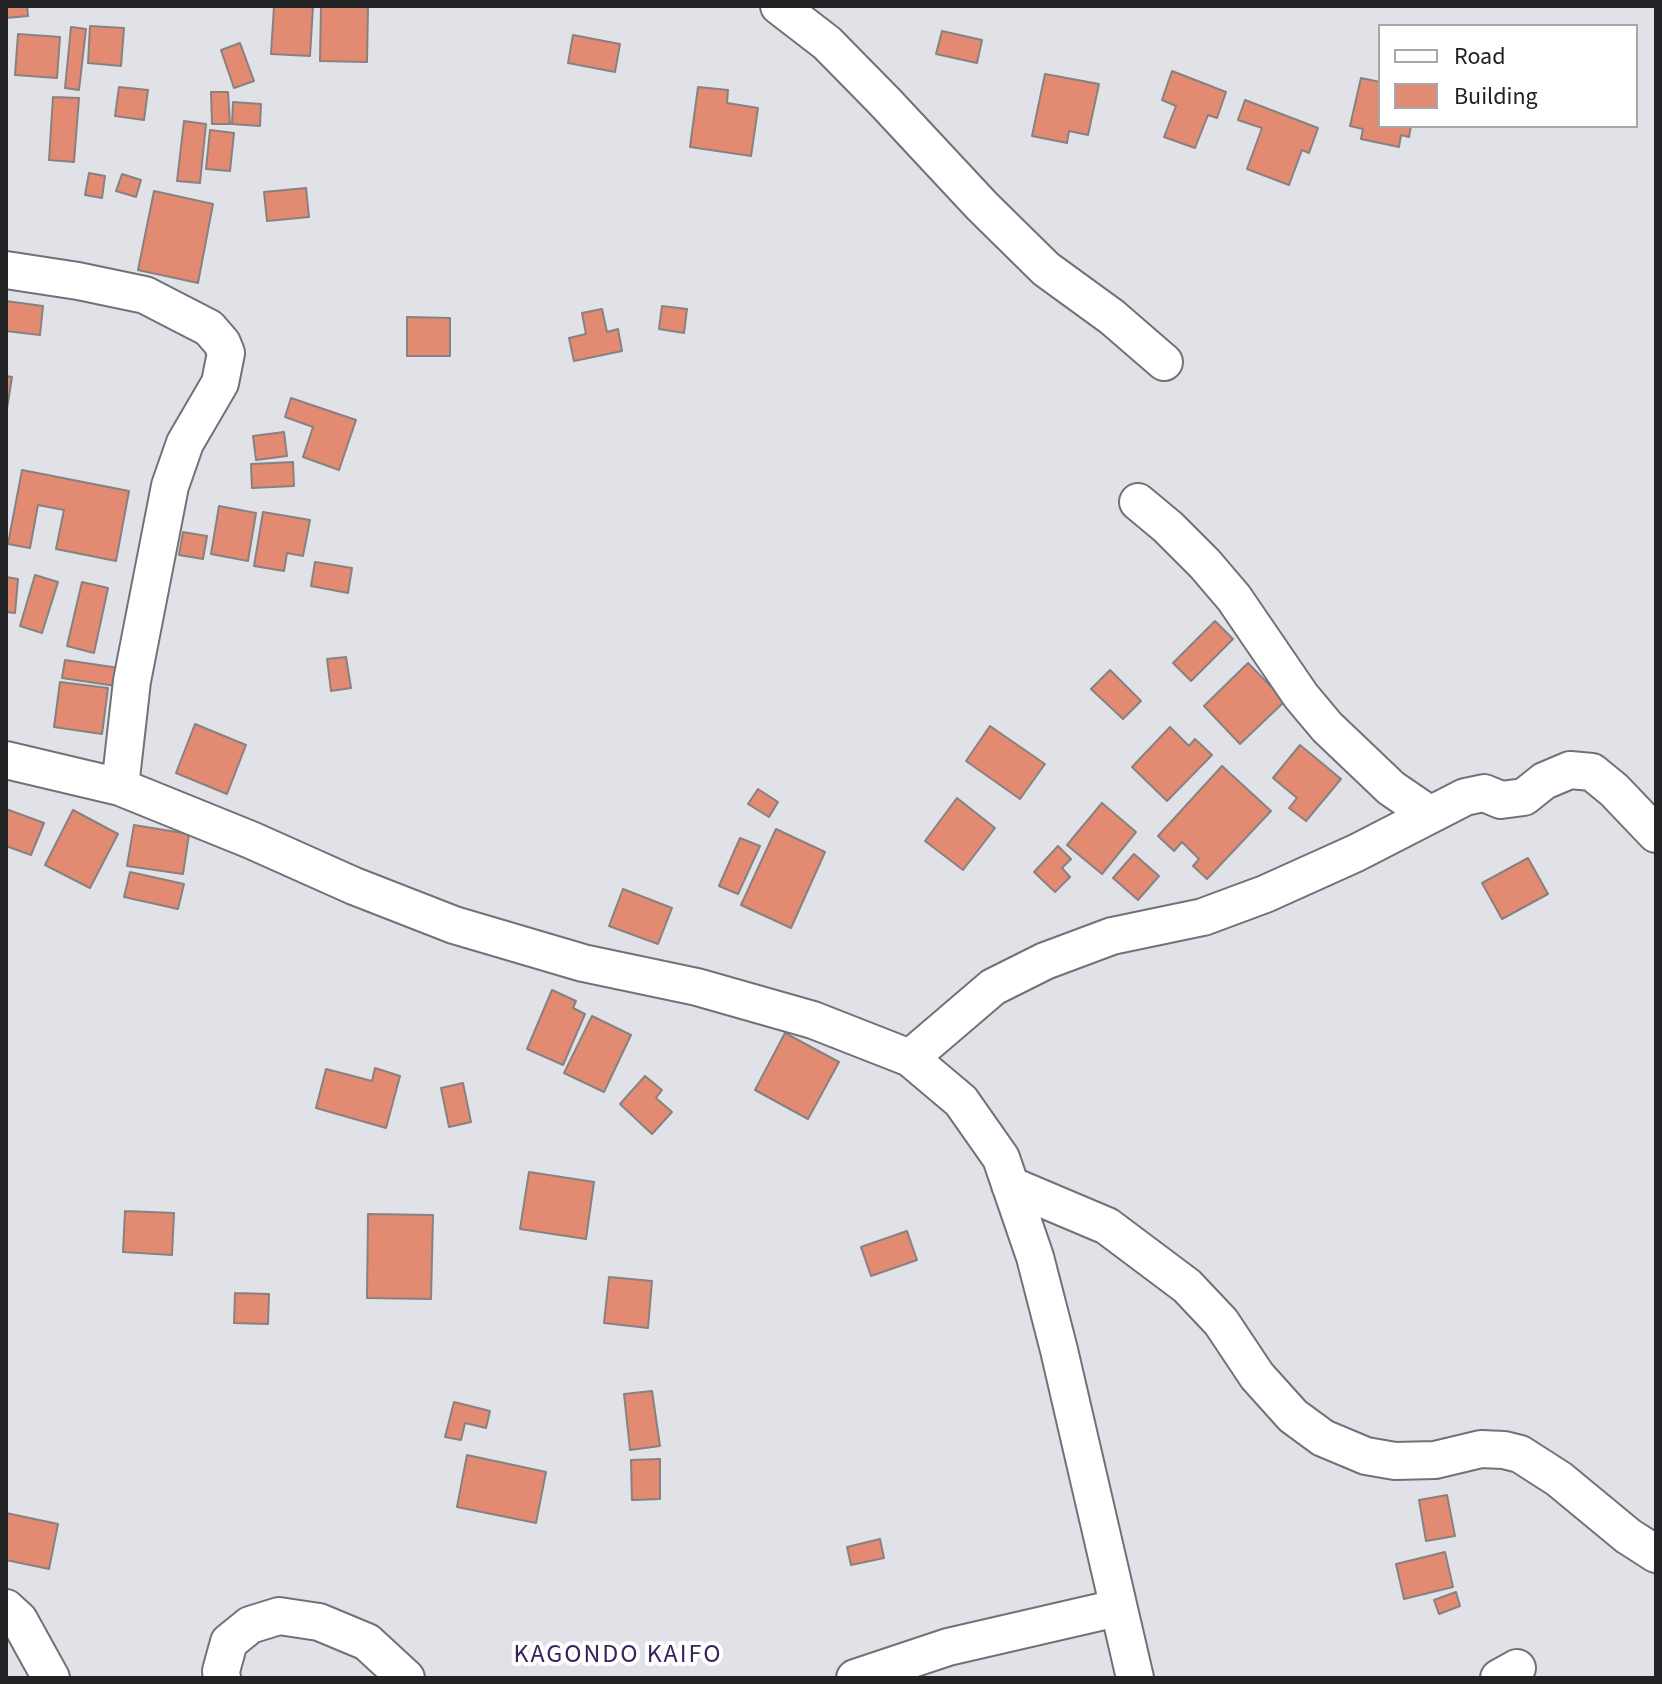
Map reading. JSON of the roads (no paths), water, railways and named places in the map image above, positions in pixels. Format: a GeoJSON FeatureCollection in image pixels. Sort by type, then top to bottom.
{"type":"FeatureCollection","features":[{"type":"Feature","properties":{"kind":"street"},"geometry":{"type":"LineString","coordinates":[[779,6],[837,53],[1046,269],[1112,317],[1164,362]]}},
{"type":"Feature","properties":{"kind":"street"},"geometry":{"type":"LineString","coordinates":[[6,270],[145,295],[209,328],[226,353],[220,383],[185,443],[170,486],[132,681],[120,787]]}},
{"type":"Feature","properties":{"kind":"street"},"geometry":{"type":"LineString","coordinates":[[1138,502],[1187,546],[1234,598],[1301,696],[1327,727],[1391,788],[1429,814]]}},
{"type":"Feature","properties":{"kind":"street"},"geometry":{"type":"LineString","coordinates":[[6,760],[120,787],[454,925],[583,963],[697,987],[813,1020],[910,1058],[961,1101],[1001,1158],[1035,1257],[1059,1350],[1135,1678]]}},
{"type":"Feature","properties":{"kind":"street"},"geometry":{"type":"LineString","coordinates":[[910,1058],[993,987],[1045,961],[1112,936],[1203,917],[1265,894],[1356,853],[1465,797],[1484,793],[1501,800],[1524,797],[1544,781],[1570,770],[1592,772],[1656,834]]}},
{"type":"Feature","properties":{"kind":"street"},"geometry":{"type":"LineString","coordinates":[[1010,1185],[1107,1226],[1187,1286],[1221,1322],[1257,1376],[1293,1416],[1323,1438],[1366,1456],[1395,1461],[1435,1460],[1481,1449],[1520,1454],[1559,1479],[1628,1536],[1656,1554]]}},
{"type":"Feature","properties":{"kind":"street"},"geometry":{"type":"LineString","coordinates":[[6,1608],[19,1620],[51,1678]]}},
{"type":"Feature","properties":{"kind":"street"},"geometry":{"type":"LineString","coordinates":[[855,1678],[948,1647],[1117,1608]]}},
{"type":"Feature","properties":{"kind":"street"},"geometry":{"type":"LineString","coordinates":[[222,1678],[229,1642],[250,1625],[279,1616],[319,1622],[367,1642],[406,1678]]}},
{"type":"Feature","properties":{"kind":"district","name":"KAGONDO KAIFO"},"geometry":{"type":"Point","coordinates":[618,1656]}}]}
